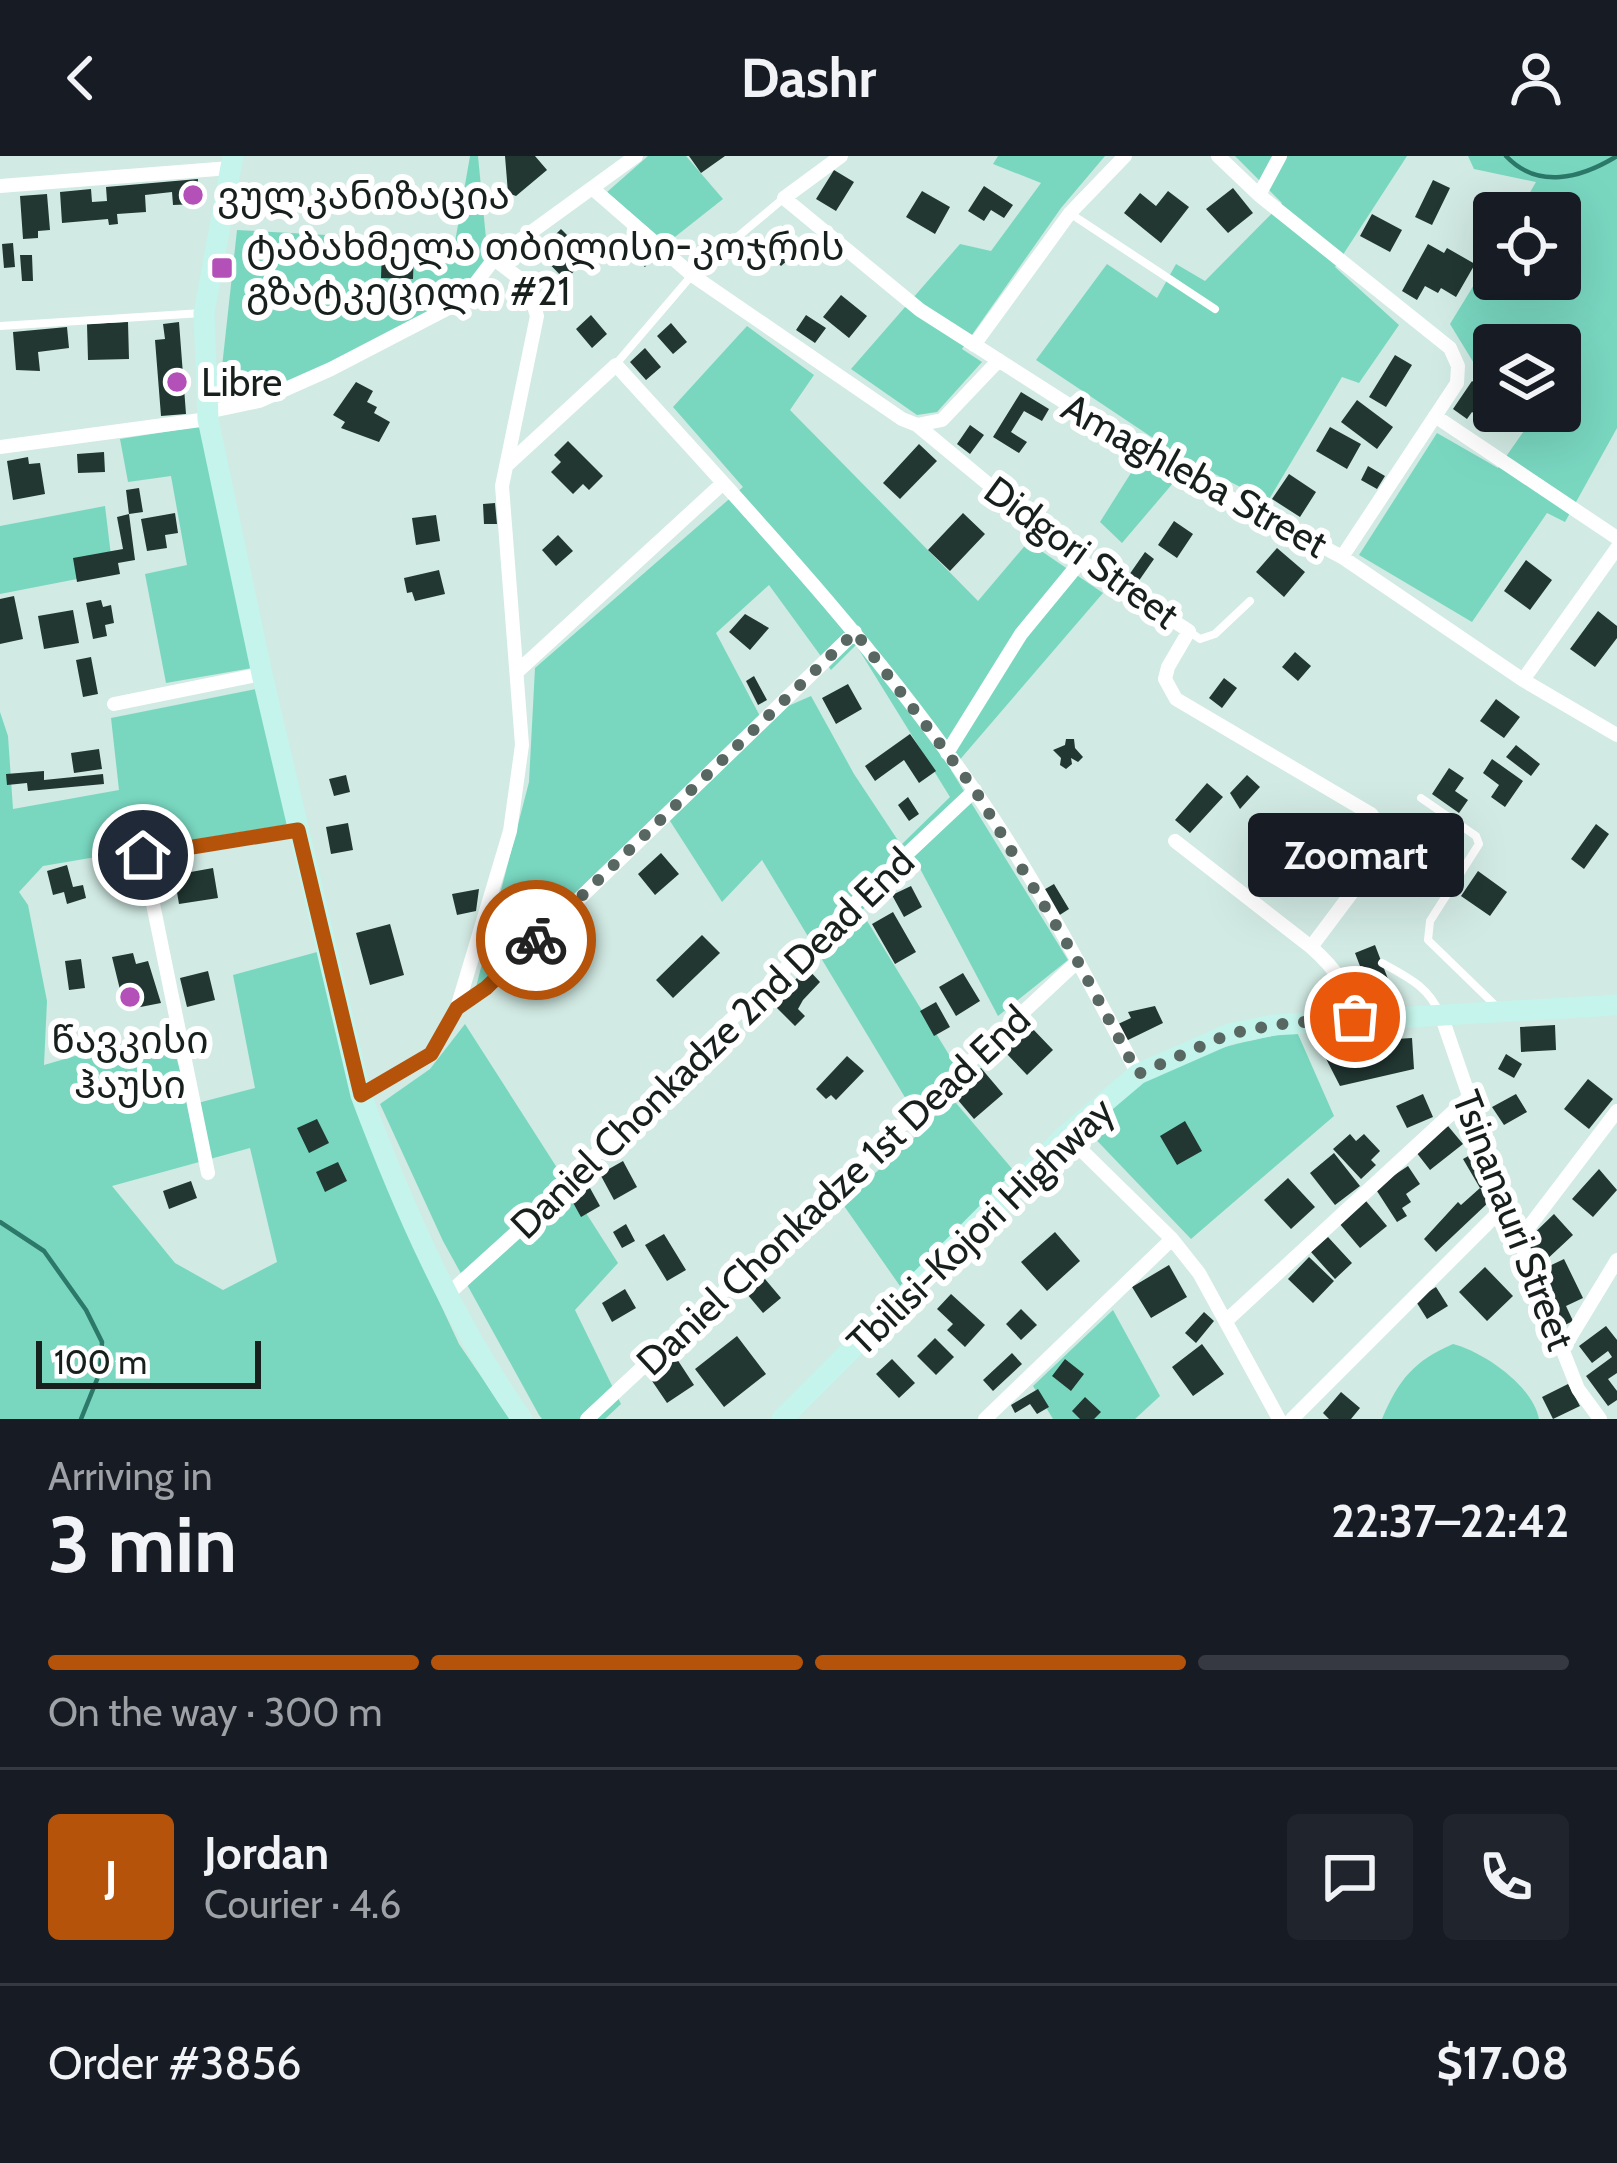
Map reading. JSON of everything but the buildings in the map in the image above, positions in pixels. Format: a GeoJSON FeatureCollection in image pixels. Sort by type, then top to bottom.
{"type":"FeatureCollection","features":[{"type":"Feature","properties":{"kind":"main road"},"geometry":{"type":"LineString","coordinates":[[232,162],[204,313],[207,415],[262,674],[361,1095],[447,1294],[522,1419]]}},
{"type":"Feature","properties":{"kind":"main road","name":"Tbilisi-Kojori Highway"},"geometry":{"type":"LineString","coordinates":[[782,1419],[1066,1135],[1138,1074],[1229,1034],[1273,1025],[1617,1005]]}},
{"type":"Feature","properties":{"kind":"street"},"geometry":{"type":"LineString","coordinates":[[0,447],[207,415],[295,385],[462,301],[494,259],[636,156]]}},
{"type":"Feature","properties":{"kind":"street"},"geometry":{"type":"LineString","coordinates":[[784,198],[841,156]]}},
{"type":"Feature","properties":{"kind":"street"},"geometry":{"type":"LineString","coordinates":[[974,345],[1070,213],[1125,156]]}},
{"type":"Feature","properties":{"kind":"street"},"geometry":{"type":"LineString","coordinates":[[1218,156],[1259,196],[1450,348],[1458,366],[1457,383],[1342,557]]}},
{"type":"Feature","properties":{"kind":"street"},"geometry":{"type":"LineString","coordinates":[[1259,196],[1280,156]]}},
{"type":"Feature","properties":{"kind":"street"},"geometry":{"type":"LineString","coordinates":[[0,186],[51,185],[232,162]]}},
{"type":"Feature","properties":{"kind":"street","name":"Didgori Street"},"geometry":{"type":"LineString","coordinates":[[592,188],[692,274],[917,425],[1081,561],[1189,632],[1165,680],[1176,699],[1371,814],[1383,832],[1383,851],[1311,947]]}},
{"type":"Feature","properties":{"kind":"street","name":"Amaghleba Street"},"geometry":{"type":"LineString","coordinates":[[784,198],[920,310],[974,345],[1136,448],[1342,557],[1523,680],[1617,735]]}},
{"type":"Feature","properties":{"kind":"street"},"geometry":{"type":"LineString","coordinates":[[361,1095],[431,1054],[457,1008],[510,831],[523,746],[502,486],[537,316],[527,284],[494,259]]}},
{"type":"Feature","properties":{"kind":"street"},"geometry":{"type":"LineString","coordinates":[[917,425],[942,420],[999,360]]}},
{"type":"Feature","properties":{"kind":"street"},"geometry":{"type":"LineString","coordinates":[[506,466],[616,365],[855,632],[975,790],[1078,962],[1138,1074]]}},
{"type":"Feature","properties":{"kind":"street"},"geometry":{"type":"LineString","coordinates":[[1435,416],[1617,538]]}},
{"type":"Feature","properties":{"kind":"street"},"geometry":{"type":"LineString","coordinates":[[518,671],[722,483]]}},
{"type":"Feature","properties":{"kind":"street"},"geometry":{"type":"LineString","coordinates":[[1523,680],[1617,548]]}},
{"type":"Feature","properties":{"kind":"street"},"geometry":{"type":"LineString","coordinates":[[946,753],[1022,634],[1081,561]]}},
{"type":"Feature","properties":{"kind":"street"},"geometry":{"type":"LineString","coordinates":[[457,1008],[486,988],[855,632]]}},
{"type":"Feature","properties":{"kind":"street"},"geometry":{"type":"LineString","coordinates":[[114,704],[262,674]]}},
{"type":"Feature","properties":{"kind":"street","name":"Daniel Chonkadze 2nd Dead End"},"geometry":{"type":"LineString","coordinates":[[447,1294],[542,1209],[722,1028],[975,790]]}},
{"type":"Feature","properties":{"kind":"street"},"geometry":{"type":"LineString","coordinates":[[208,1173],[143,855],[298,830]]}},
{"type":"Feature","properties":{"kind":"street"},"geometry":{"type":"LineString","coordinates":[[1175,842],[1311,947],[1341,977],[1355,1017]]}},
{"type":"Feature","properties":{"kind":"street","name":"Daniel Chonkadze 1st Dead End"},"geometry":{"type":"LineString","coordinates":[[587,1419],[1078,962]]}},
{"type":"Feature","properties":{"kind":"street","name":"Tsinanauri Street"},"geometry":{"type":"LineString","coordinates":[[1441,1015],[1519,1240],[1578,1389],[1600,1419]]}},
{"type":"Feature","properties":{"kind":"street"},"geometry":{"type":"LineString","coordinates":[[1227,1320],[1467,1099]]}},
{"type":"Feature","properties":{"kind":"street"},"geometry":{"type":"LineString","coordinates":[[1519,1240],[1617,1111]]}},
{"type":"Feature","properties":{"kind":"street"},"geometry":{"type":"LineString","coordinates":[[1066,1135],[1172,1239],[1198,1273],[1227,1320],[1272,1416]]}},
{"type":"Feature","properties":{"kind":"street"},"geometry":{"type":"LineString","coordinates":[[1292,1419],[1506,1205]]}},
{"type":"Feature","properties":{"kind":"street"},"geometry":{"type":"LineString","coordinates":[[985,1419],[1172,1239]]}},
{"type":"Feature","properties":{"kind":"street"},"geometry":{"type":"LineString","coordinates":[[1564,1349],[1617,1261]]}},
{"type":"Feature","properties":{"kind":"lane"},"geometry":{"type":"LineString","coordinates":[[616,365],[692,274],[784,198]]}},
{"type":"Feature","properties":{"kind":"lane"},"geometry":{"type":"LineString","coordinates":[[1070,213],[1215,309]]}},
{"type":"Feature","properties":{"kind":"lane"},"geometry":{"type":"LineString","coordinates":[[0,326],[204,313]]}},
{"type":"Feature","properties":{"kind":"lane"},"geometry":{"type":"LineString","coordinates":[[1189,632],[1200,639],[1210,637],[1250,601]]}},
{"type":"Feature","properties":{"kind":"lane"},"geometry":{"type":"LineString","coordinates":[[1421,798],[1476,836],[1479,844],[1430,921],[1428,940],[1503,1012]]}},
{"type":"Feature","properties":{"kind":"lane"},"geometry":{"type":"LineString","coordinates":[[1382,963],[1422,986],[1441,1015]]}},
{"type":"Feature","properties":{"kind":"lane"},"geometry":{"type":"LineString","coordinates":[[1341,977],[1361,970]]}},
{"type":"Feature","properties":{"kind":"green space"},"geometry":{"type":"Polygon","coordinates":[[[470,156],[478,156],[488,259],[457,297],[260,398],[231,401],[222,367],[237,230],[455,242],[470,156]]]}},
{"type":"Feature","properties":{"kind":"green space"},"geometry":{"type":"Polygon","coordinates":[[[648,156],[686,156],[723,199],[666,244],[607,192],[648,156]]]}},
{"type":"Feature","properties":{"kind":"green space"},"geometry":{"type":"Polygon","coordinates":[[[998,156],[1105,156],[1061,208],[962,349],[982,362],[937,412],[917,415],[851,369],[960,244],[991,251],[1041,183],[993,164],[998,156]]]}},
{"type":"Feature","properties":{"kind":"green space"},"geometry":{"type":"Polygon","coordinates":[[[1235,156],[1407,156],[1335,267],[1399,325],[1359,383],[1342,377],[1268,501],[1191,462],[1122,543],[1100,522],[1153,438],[1036,360],[1107,264],[1157,298],[1176,264],[1205,281],[1282,203],[1235,156]]]}},
{"type":"Feature","properties":{"kind":"green space"},"geometry":{"type":"Polygon","coordinates":[[[1468,156],[1617,156],[1617,428],[1565,522],[1547,513],[1472,622],[1359,555],[1437,433],[1498,468],[1523,432],[1581,432],[1581,324],[1473,324],[1473,362],[1450,324],[1473,286],[1473,300],[1581,300],[1581,192],[1530,192],[1536,182],[1474,169],[1468,156]]]}},
{"type":"Feature","properties":{"kind":"green space"},"geometry":{"type":"Polygon","coordinates":[[[747,326],[814,375],[790,410],[978,601],[1028,542],[1103,593],[951,770],[1068,960],[998,1016],[916,861],[861,911],[970,1089],[956,1103],[1014,1171],[900,1286],[842,1203],[924,1129],[762,860],[722,902],[663,810],[476,987],[529,782],[535,668],[743,487],[673,407],[747,326]],[[769,585],[716,633],[761,718],[811,696],[901,845],[950,797],[856,645],[831,670],[769,585]]]}},
{"type":"Feature","properties":{"kind":"green space"},"geometry":{"type":"Polygon","coordinates":[[[203,426],[252,668],[166,683],[145,574],[187,565],[171,476],[128,482],[120,439],[203,426]]]}},
{"type":"Feature","properties":{"kind":"green space"},"geometry":{"type":"Polygon","coordinates":[[[105,506],[113,572],[0,594],[0,526],[105,506]]]}},
{"type":"Feature","properties":{"kind":"green space"},"geometry":{"type":"Polygon","coordinates":[[[256,689],[290,824],[43,866],[19,892],[28,905],[47,1001],[44,1065],[168,1029],[190,1105],[255,1088],[233,975],[317,952],[424,1269],[459,1344],[510,1419],[0,1419],[0,712],[8,736],[13,809],[119,790],[111,718],[256,689]],[[250,1148],[112,1186],[175,1263],[223,1290],[277,1262],[250,1148]]]}},
{"type":"Feature","properties":{"kind":"green space"},"geometry":{"type":"Polygon","coordinates":[[[465,1024],[618,1263],[575,1310],[621,1404],[605,1419],[542,1419],[539,1415],[443,1241],[380,1104],[430,1069],[465,1024]]]}},
{"type":"Feature","properties":{"kind":"green space"},"geometry":{"type":"Polygon","coordinates":[[[1297,1032],[1334,1116],[1191,1239],[1083,1126],[1126,1088],[1163,1068],[1232,1045],[1297,1032]]]}},
{"type":"Feature","properties":{"kind":"green space"},"geometry":{"type":"Polygon","coordinates":[[[1113,1310],[1160,1396],[1135,1419],[1053,1419],[1033,1386],[1113,1310]]]}},
{"type":"Feature","properties":{"kind":"green space"},"geometry":{"type":"Polygon","coordinates":[[[1453,1344],[1505,1372],[1527,1394],[1539,1419],[1382,1419],[1409,1373],[1453,1344]]]}},
{"type":"Feature","properties":{"kind":"waterway"},"geometry":{"type":"LineString","coordinates":[[1506,156],[1518,167],[1546,177],[1574,175],[1617,156]]}},
{"type":"Feature","properties":{"kind":"waterway"},"geometry":{"type":"LineString","coordinates":[[0,1222],[44,1251],[86,1310],[102,1342],[100,1372],[81,1419]]}},
{"type":"Feature","properties":{"kind":"way so far"},"geometry":{"type":"LineString","coordinates":[[536,940],[855,632],[975,790],[1078,962],[1138,1074],[1229,1034],[1355,1017]]}},
{"type":"Feature","properties":{"kind":"place","name":"ვულკანიზაცია"},"geometry":{"type":"Point","coordinates":[193,195]}},
{"type":"Feature","properties":{"kind":"place","name":"ტაბახმელა თბილისი-კოჯრის გზატკეცილი #21"},"geometry":{"type":"Point","coordinates":[222,268]}},
{"type":"Feature","properties":{"kind":"place","name":"Libre"},"geometry":{"type":"Point","coordinates":[177,382]}},
{"type":"Feature","properties":{"kind":"place","name":"წავკისი ჰაუსი"},"geometry":{"type":"Point","coordinates":[130,997]}},
{"type":"Feature","properties":{"kind":"place","name":"Zoomart"},"geometry":{"type":"Point","coordinates":[1355,1017]}},
{"type":"Feature","properties":{"kind":"route"},"geometry":{"type":"LineString","coordinates":[[143,855],[298,830],[361,1095],[431,1054],[457,1008],[486,988],[536,940]]}}]}
